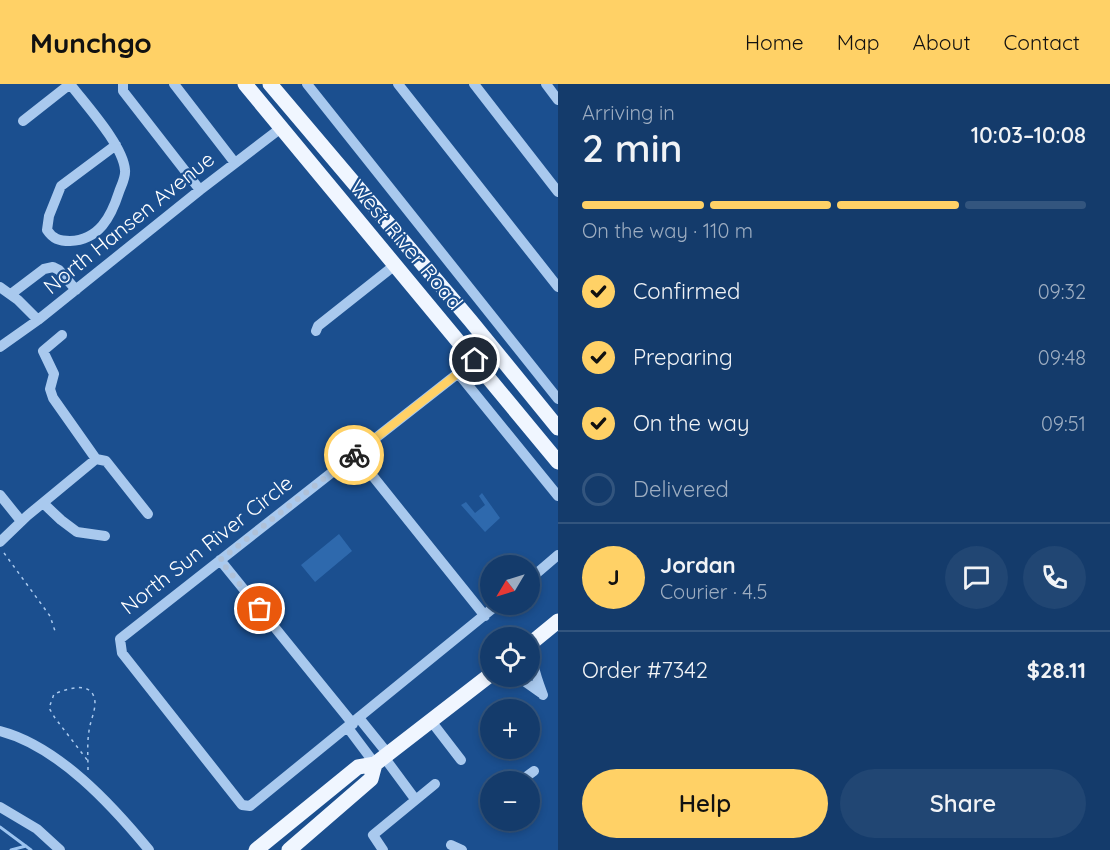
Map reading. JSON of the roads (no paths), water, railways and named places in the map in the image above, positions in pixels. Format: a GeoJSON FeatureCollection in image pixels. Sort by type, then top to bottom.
{"type":"FeatureCollection","features":[{"type":"Feature","properties":{"kind":"main road","name":"West River Road"},"geometry":{"type":"LineString","coordinates":[[244,84],[558,462]]}},
{"type":"Feature","properties":{"kind":"main road","name":"West River Road"},"geometry":{"type":"LineString","coordinates":[[270,84],[470,320],[558,429]]}},
{"type":"Feature","properties":{"kind":"main road"},"geometry":{"type":"LineString","coordinates":[[256,850],[358,767],[383,758],[480,684]]}},
{"type":"Feature","properties":{"kind":"main road"},"geometry":{"type":"LineString","coordinates":[[289,850],[370,779],[383,758]]}},
{"type":"Feature","properties":{"kind":"street"},"geometry":{"type":"LineString","coordinates":[[23,122],[70,84],[116,145],[125,171],[109,218],[101,228],[87,238],[62,241],[52,237],[47,230],[49,216],[61,186],[116,145]]}},
{"type":"Feature","properties":{"kind":"street"},"geometry":{"type":"LineString","coordinates":[[123,84],[123,91],[200,190]]}},
{"type":"Feature","properties":{"kind":"street"},"geometry":{"type":"LineString","coordinates":[[174,84],[235,163]]}},
{"type":"Feature","properties":{"kind":"street"},"geometry":{"type":"LineString","coordinates":[[307,84],[558,399]]}},
{"type":"Feature","properties":{"kind":"street"},"geometry":{"type":"LineString","coordinates":[[398,84],[558,287]]}},
{"type":"Feature","properties":{"kind":"street"},"geometry":{"type":"LineString","coordinates":[[474,84],[558,192]]}},
{"type":"Feature","properties":{"kind":"street"},"geometry":{"type":"LineString","coordinates":[[546,84],[558,100]]}},
{"type":"Feature","properties":{"kind":"street","name":"North Hansen Avenue"},"geometry":{"type":"LineString","coordinates":[[0,347],[38,320],[281,128]]}},
{"type":"Feature","properties":{"kind":"street"},"geometry":{"type":"LineString","coordinates":[[316,332],[318,326],[395,265]]}},
{"type":"Feature","properties":{"kind":"street"},"geometry":{"type":"LineString","coordinates":[[10,294],[39,272],[53,267],[59,270],[76,290]]}},
{"type":"Feature","properties":{"kind":"street"},"geometry":{"type":"LineString","coordinates":[[0,287],[18,300],[38,320]]}},
{"type":"Feature","properties":{"kind":"street"},"geometry":{"type":"LineString","coordinates":[[62,335],[43,351],[54,374],[51,393],[96,459],[106,461],[148,514]]}},
{"type":"Feature","properties":{"kind":"street","name":"North Sun River Circle"},"geometry":{"type":"LineString","coordinates":[[475,360],[120,639],[122,653],[242,805],[250,806],[485,616]]}},
{"type":"Feature","properties":{"kind":"street"},"geometry":{"type":"LineString","coordinates":[[458,373],[558,496]]}},
{"type":"Feature","properties":{"kind":"street"},"geometry":{"type":"LineString","coordinates":[[355,454],[485,616]]}},
{"type":"Feature","properties":{"kind":"street"},"geometry":{"type":"LineString","coordinates":[[0,542],[21,521],[96,459]]}},
{"type":"Feature","properties":{"kind":"street"},"geometry":{"type":"LineString","coordinates":[[0,495],[21,521]]}},
{"type":"Feature","properties":{"kind":"street"},"geometry":{"type":"LineString","coordinates":[[43,503],[60,520],[77,532],[105,536]]}},
{"type":"Feature","properties":{"kind":"street"},"geometry":{"type":"LineString","coordinates":[[540,570],[558,555]]}},
{"type":"Feature","properties":{"kind":"street"},"geometry":{"type":"LineString","coordinates":[[220,560],[415,799]]}},
{"type":"Feature","properties":{"kind":"street"},"geometry":{"type":"LineString","coordinates":[[532,687],[543,695],[540,687]]}},
{"type":"Feature","properties":{"kind":"street"},"geometry":{"type":"LineString","coordinates":[[431,721],[461,760]]}},
{"type":"Feature","properties":{"kind":"street"},"geometry":{"type":"LineString","coordinates":[[353,723],[383,758]]}},
{"type":"Feature","properties":{"kind":"street"},"geometry":{"type":"LineString","coordinates":[[0,731],[41,750],[85,782],[149,850]]}},
{"type":"Feature","properties":{"kind":"street"},"geometry":{"type":"LineString","coordinates":[[383,850],[373,835],[435,784]]}},
{"type":"Feature","properties":{"kind":"street"},"geometry":{"type":"LineString","coordinates":[[0,807],[37,829],[60,850]]}},
{"type":"Feature","properties":{"kind":"street"},"geometry":{"type":"LineString","coordinates":[[451,845],[462,850]]}},
{"type":"Feature","properties":{"kind":"waterway"},"geometry":{"type":"LineString","coordinates":[[0,827],[31,850]]}},
{"type":"Feature","properties":{"kind":"waterway"},"geometry":{"type":"LineString","coordinates":[[11,850],[26,846]]}}]}
